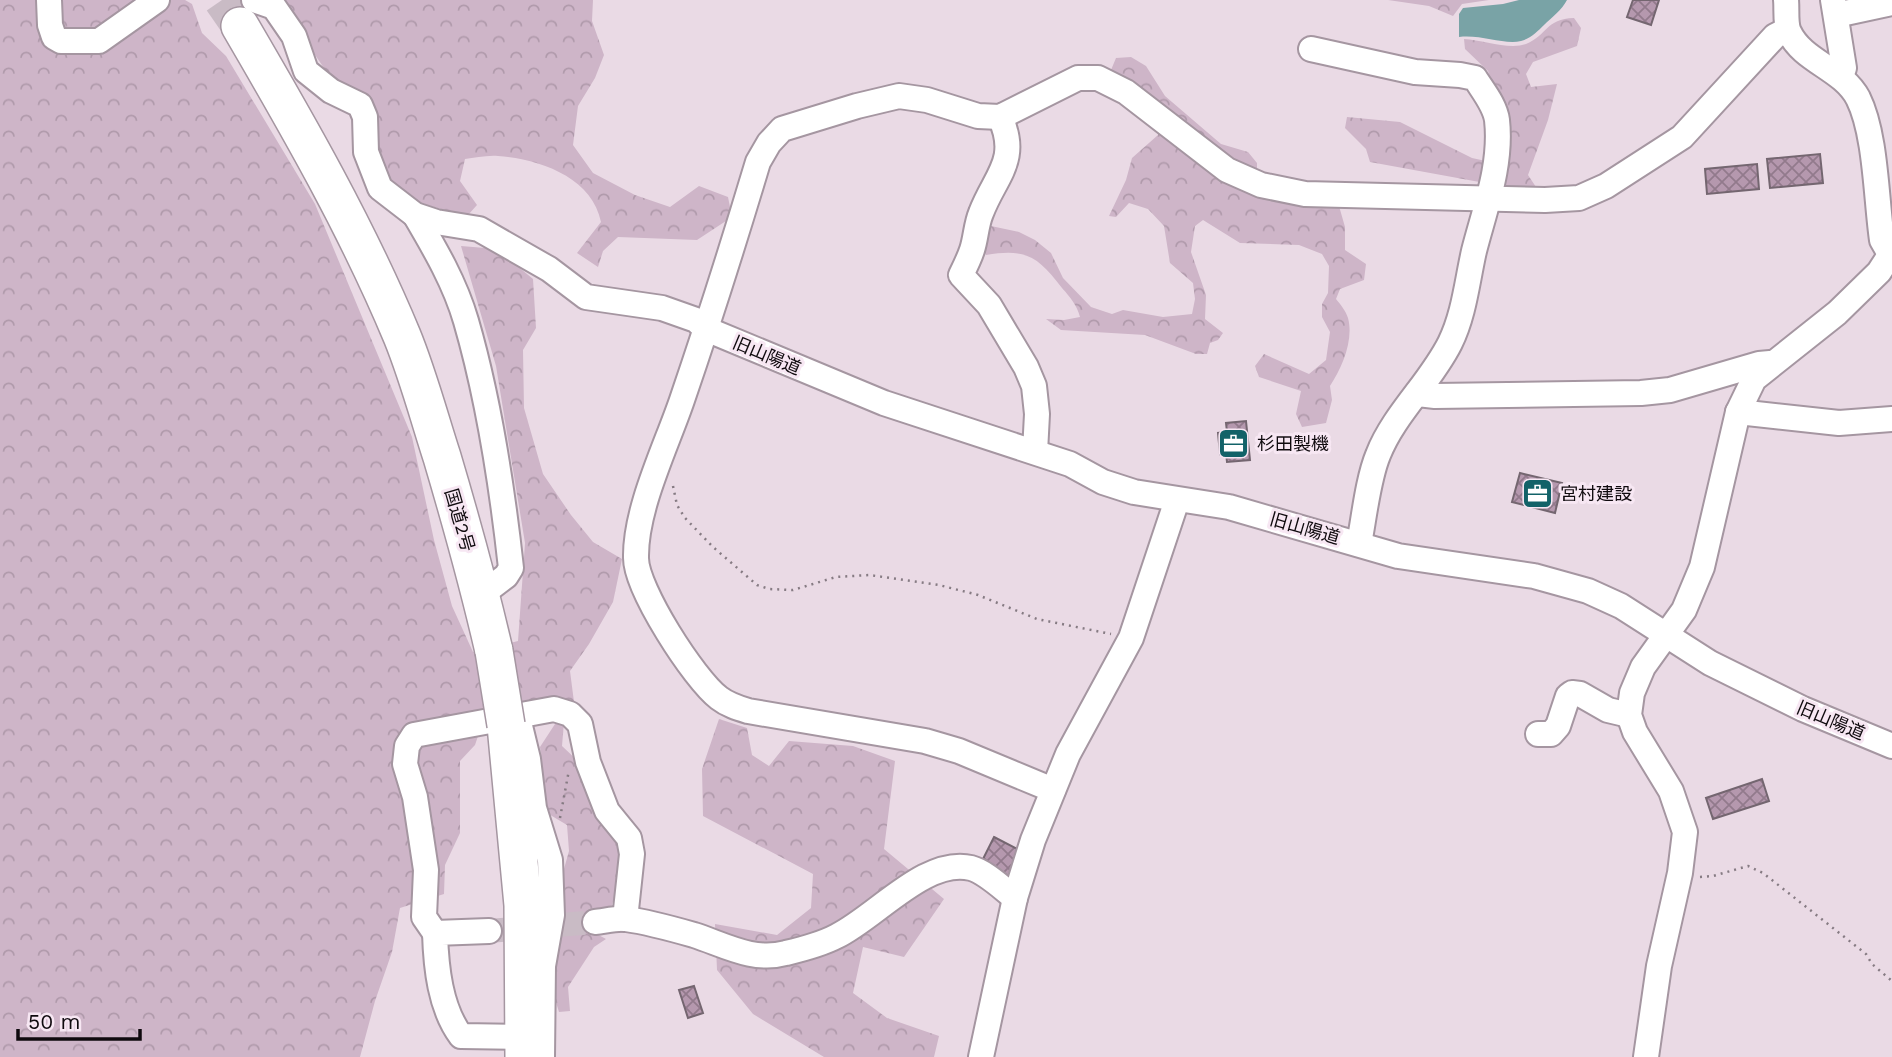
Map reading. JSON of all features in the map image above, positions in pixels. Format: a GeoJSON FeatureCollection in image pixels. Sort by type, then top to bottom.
{"type":"FeatureCollection","features":[{"type":"Feature","properties":{"kind":"highway","name":"国道2号"},"geometry":{"type":"LineString","coordinates":[[247,13],[362,249],[402,338],[490,589],[513,722],[530,1050]]}},
{"type":"Feature","properties":{"kind":"street"},"geometry":{"type":"LineString","coordinates":[[49,0],[50,25],[54,37],[61,41],[99,41],[157,0]]}},
{"type":"Feature","properties":{"kind":"street"},"geometry":{"type":"LineString","coordinates":[[1646,1057],[1659,966],[1680,873],[1685,832],[1671,790],[1635,732],[1629,715],[1632,693],[1643,667],[1684,610],[1702,567],[1738,412],[1754,379],[1772,362],[1837,313],[1879,272],[1891,253],[1882,240],[1865,115],[1856,95],[1842,76],[1800,48],[1787,30],[1786,0]]}},
{"type":"Feature","properties":{"kind":"street"},"geometry":{"type":"LineString","coordinates":[[1842,76],[1835,8],[1892,3]]}},
{"type":"Feature","properties":{"kind":"street"},"geometry":{"type":"LineString","coordinates":[[247,13],[274,7],[295,36],[306,71],[331,91],[360,104],[365,117],[366,152],[380,188],[415,215],[441,260],[465,319],[486,408],[507,530],[511,568],[506,576],[490,589]]}},
{"type":"Feature","properties":{"kind":"street"},"geometry":{"type":"LineString","coordinates":[[1053,790],[959,751],[925,741],[748,711],[731,705],[718,697],[699,677],[658,616],[641,581],[636,561],[638,535],[647,497],[706,329],[758,162],[769,143],[782,129],[899,96],[927,100],[978,116],[1000,117],[1078,78],[1098,78],[1126,92],[1227,170],[1261,185],[1305,194],[1545,200],[1579,198],[1606,186],[1682,137],[1775,36],[1787,30]]}},
{"type":"Feature","properties":{"kind":"street"},"geometry":{"type":"LineString","coordinates":[[1311,49],[1318,53],[1415,72],[1475,78],[1493,107],[1496,118],[1499,154],[1459,321],[1449,344],[1418,394],[1388,432],[1376,458],[1359,544]]}},
{"type":"Feature","properties":{"kind":"street"},"geometry":{"type":"LineString","coordinates":[[1000,117],[1007,138],[1006,163],[981,212],[972,249],[961,275],[989,305],[1026,367],[1034,387],[1037,414],[1035,452]]}},
{"type":"Feature","properties":{"kind":"street","name":"旧山陽道"},"geometry":{"type":"LineString","coordinates":[[415,215],[436,222],[478,229],[549,269],[586,297],[662,308],[696,320],[706,329],[884,403],[1070,464],[1103,482],[1134,492],[1229,507],[1398,556],[1534,576],[1588,591],[1622,606],[1733,675],[1803,709],[1892,746]]}},
{"type":"Feature","properties":{"kind":"street"},"geometry":{"type":"LineString","coordinates":[[1418,394],[1641,393],[1671,390],[1772,362]]}},
{"type":"Feature","properties":{"kind":"street"},"geometry":{"type":"LineString","coordinates":[[1738,412],[1839,423],[1892,419]]}},
{"type":"Feature","properties":{"kind":"street"},"geometry":{"type":"LineString","coordinates":[[981,1057],[1015,898],[1033,840],[1068,754],[1131,638],[1177,499]]}},
{"type":"Feature","properties":{"kind":"street"},"geometry":{"type":"LineString","coordinates":[[1538,734],[1551,734],[1558,726],[1568,696],[1572,693],[1580,694],[1608,710],[1629,715]]}},
{"type":"Feature","properties":{"kind":"street"},"geometry":{"type":"LineString","coordinates":[[530,1050],[461,1036],[451,1023],[436,966],[435,933],[424,917],[426,870],[415,797],[405,764],[407,746],[414,735],[554,709],[570,714],[580,724],[588,762],[607,811],[629,838],[632,854],[625,919]]}},
{"type":"Feature","properties":{"kind":"street"},"geometry":{"type":"LineString","coordinates":[[595,922],[625,919],[692,935],[739,952],[766,957],[786,954],[836,937],[871,916],[911,883],[932,873],[962,867],[975,869],[1015,898]]}},
{"type":"Feature","properties":{"kind":"street"},"geometry":{"type":"LineString","coordinates":[[435,933],[489,931]]}},
{"type":"Feature","properties":{"kind":"path"},"geometry":{"type":"LineString","coordinates":[[662,458],[667,463],[677,505],[685,518],[713,547],[757,585],[769,589],[793,590],[836,578],[869,575],[939,585],[978,595],[1037,620],[1131,638]]}},
{"type":"Feature","properties":{"kind":"path"},"geometry":{"type":"LineString","coordinates":[[560,822],[569,769]]}},
{"type":"Feature","properties":{"kind":"path"},"geometry":{"type":"LineString","coordinates":[[1680,873],[1713,876],[1748,866],[1763,873],[1866,954],[1872,964],[1892,981]]}},
{"type":"Feature","properties":{"kind":"green space"},"geometry":{"type":"Polygon","coordinates":[[[0,0],[185,0],[192,4],[202,33],[226,56],[315,204],[412,437],[434,540],[452,606],[473,652],[518,641],[525,543],[496,366],[461,246],[497,249],[533,279],[536,328],[523,350],[524,408],[543,474],[593,542],[622,559],[613,602],[570,671],[574,702],[564,722],[562,746],[580,763],[595,808],[620,850],[617,888],[611,908],[593,932],[606,939],[594,947],[568,987],[570,1011],[559,1012],[554,996],[562,876],[569,851],[567,825],[547,813],[540,747],[555,724],[556,707],[486,712],[475,745],[460,761],[460,833],[445,865],[444,894],[400,908],[392,952],[360,1057],[0,1057],[0,0]]]}},
{"type":"Feature","properties":{"kind":"green space"},"geometry":{"type":"Polygon","coordinates":[[[267,0],[593,0],[592,21],[604,55],[595,78],[578,106],[573,145],[593,173],[635,195],[670,207],[699,186],[728,197],[732,217],[697,240],[618,237],[603,251],[598,267],[577,253],[601,222],[596,206],[575,182],[546,166],[498,156],[465,159],[460,181],[477,205],[468,215],[418,201],[401,192],[390,181],[382,167],[376,148],[368,98],[328,74],[286,12],[267,0]]]}},
{"type":"Feature","properties":{"kind":"green space"},"geometry":{"type":"Polygon","coordinates":[[[1388,0],[1489,0],[1462,4],[1453,16],[1429,6],[1388,0]]]}},
{"type":"Feature","properties":{"kind":"green space"},"geometry":{"type":"Polygon","coordinates":[[[1574,18],[1581,28],[1577,46],[1533,62],[1526,74],[1531,87],[1557,84],[1548,120],[1528,175],[1540,193],[1370,162],[1366,149],[1345,128],[1347,117],[1400,122],[1472,158],[1495,163],[1502,115],[1488,71],[1465,49],[1464,39],[1519,46],[1533,40],[1557,21],[1574,18]]]}},
{"type":"Feature","properties":{"kind":"green space"},"geometry":{"type":"Polygon","coordinates":[[[1131,57],[1146,66],[1165,96],[1221,144],[1248,152],[1257,163],[1257,191],[1339,206],[1345,227],[1345,250],[1366,264],[1364,280],[1340,289],[1336,299],[1347,315],[1349,335],[1343,362],[1330,386],[1332,400],[1326,423],[1302,427],[1296,414],[1301,391],[1259,377],[1255,366],[1264,354],[1309,374],[1326,360],[1330,332],[1322,317],[1322,304],[1328,293],[1329,266],[1322,254],[1299,245],[1240,243],[1203,220],[1195,226],[1191,252],[1206,295],[1205,319],[1223,333],[1218,340],[1210,343],[1207,354],[1196,354],[1145,335],[1061,330],[1046,319],[1080,317],[1073,301],[1046,269],[1022,254],[986,255],[981,246],[991,226],[1019,232],[1051,253],[1063,278],[1091,307],[1112,314],[1123,310],[1163,317],[1192,314],[1195,299],[1193,283],[1170,263],[1164,226],[1148,209],[1129,203],[1116,217],[1109,216],[1126,180],[1132,158],[1158,135],[1154,103],[1111,70],[1116,58],[1131,57]]]}},
{"type":"Feature","properties":{"kind":"green space"},"geometry":{"type":"Polygon","coordinates":[[[719,719],[747,728],[752,755],[769,766],[789,741],[853,746],[895,761],[884,849],[944,899],[904,957],[863,947],[853,993],[887,1018],[939,1036],[934,1057],[824,1057],[753,1014],[717,970],[715,924],[777,935],[811,908],[813,874],[703,816],[702,769],[719,719]]]}},
{"type":"Feature","properties":{"kind":"water"},"geometry":{"type":"Polygon","coordinates":[[[1519,0],[1567,0],[1539,30],[1524,40],[1507,42],[1459,37],[1459,14],[1463,8],[1519,0]]]}},
{"type":"Feature","properties":{"kind":"building"},"geometry":{"type":"Polygon","coordinates":[[[1633,0],[1659,0],[1651,25],[1627,17],[1633,0]]]}},
{"type":"Feature","properties":{"kind":"building"},"geometry":{"type":"Polygon","coordinates":[[[1820,154],[1823,183],[1770,188],[1767,159],[1820,154]]]}},
{"type":"Feature","properties":{"kind":"building"},"geometry":{"type":"Polygon","coordinates":[[[1757,164],[1759,189],[1707,194],[1705,169],[1757,164]]]}},
{"type":"Feature","properties":{"kind":"building","name":"杉田製機"},"geometry":{"type":"Polygon","coordinates":[[[1246,421],[1250,460],[1227,462],[1226,453],[1220,454],[1218,433],[1227,432],[1226,423],[1246,421]]]}},
{"type":"Feature","properties":{"kind":"building","name":"宮村建設"},"geometry":{"type":"Polygon","coordinates":[[[1520,473],[1562,483],[1555,513],[1512,502],[1520,473]]]}},
{"type":"Feature","properties":{"kind":"building"},"geometry":{"type":"Polygon","coordinates":[[[1762,779],[1769,801],[1713,819],[1706,798],[1762,779]]]}},
{"type":"Feature","properties":{"kind":"building"},"geometry":{"type":"Polygon","coordinates":[[[994,837],[1025,853],[1013,878],[981,863],[994,837]]]}},
{"type":"Feature","properties":{"kind":"building"},"geometry":{"type":"Polygon","coordinates":[[[694,986],[703,1013],[688,1018],[679,990],[694,986]]]}},
{"type":"Feature","properties":{"kind":"tunnel"},"geometry":{"type":"LineString","coordinates":[[222,0],[240,26]]}},
{"type":"Feature","properties":{"kind":"tunnel"},"geometry":{"type":"LineString","coordinates":[[489,931],[595,922]]}},
{"type":"Feature","properties":{"kind":"place","name":"杉田製機"},"geometry":{"type":"Point","coordinates":[1234,443]}},
{"type":"Feature","properties":{"kind":"place","name":"宮村建設"},"geometry":{"type":"Point","coordinates":[1537,493]}}]}
